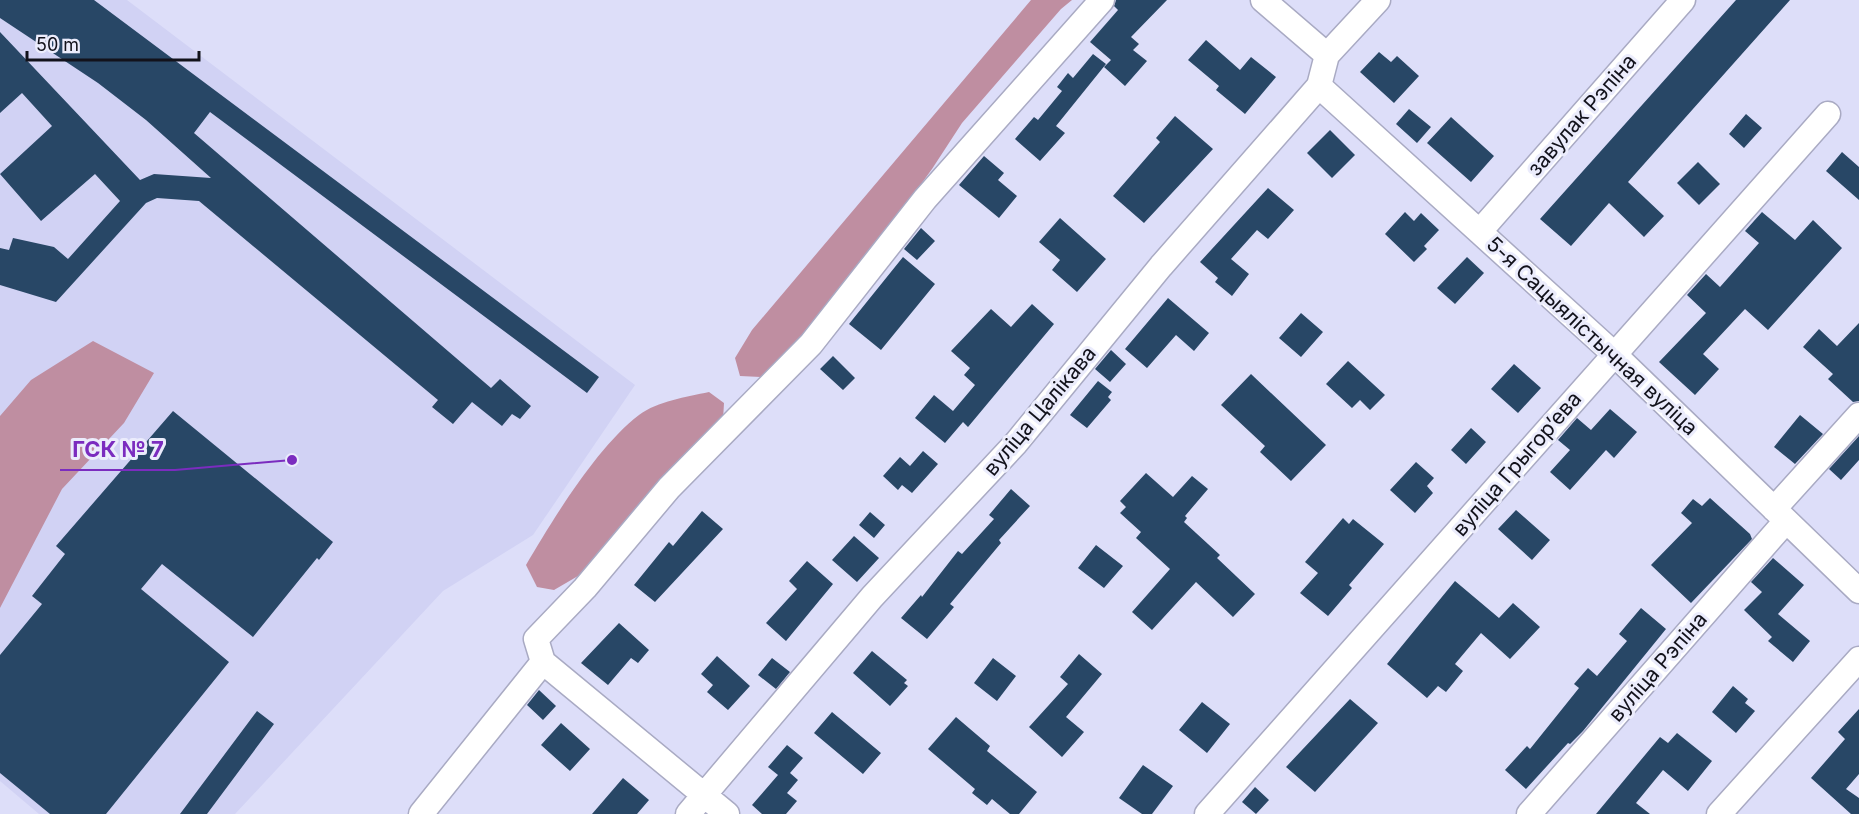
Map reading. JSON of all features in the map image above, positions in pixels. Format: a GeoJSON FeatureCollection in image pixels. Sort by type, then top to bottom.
{"type":"FeatureCollection","features":[{"type":"Feature","properties":{"kind":"street"},"geometry":{"type":"LineString","coordinates":[[727,814],[543,662],[536,639],[585,588],[669,488],[811,344],[925,199],[1102,0]]}},
{"type":"Feature","properties":{"kind":"street"},"geometry":{"type":"LineString","coordinates":[[1263,0],[1326,55],[1378,0]]}},
{"type":"Feature","properties":{"kind":"street","name":"завулак Рэпіна"},"geometry":{"type":"LineString","coordinates":[[1481,230],[1683,0]]}},
{"type":"Feature","properties":{"kind":"street","name":"вуліца Цалікава"},"geometry":{"type":"LineString","coordinates":[[688,814],[872,597],[1016,443],[1161,266],[1319,86],[1326,55]]}},
{"type":"Feature","properties":{"kind":"street","name":"5-я Сацыялістычная вуліца"},"geometry":{"type":"LineString","coordinates":[[1319,86],[1481,230],[1614,354],[1859,591]]}},
{"type":"Feature","properties":{"kind":"street","name":"вуліца Грыгорʼева"},"geometry":{"type":"LineString","coordinates":[[1208,814],[1828,114]]}},
{"type":"Feature","properties":{"kind":"street","name":"вуліца Рэпіна"},"geometry":{"type":"LineString","coordinates":[[1529,814],[1780,515],[1859,415]]}},
{"type":"Feature","properties":{"kind":"street"},"geometry":{"type":"LineString","coordinates":[[1719,814],[1859,658]]}},
{"type":"Feature","properties":{"kind":"street"},"geometry":{"type":"LineString","coordinates":[[421,814],[543,662]]}},
{"type":"Feature","properties":{"kind":"shaded area"},"geometry":{"type":"Polygon","coordinates":[[[0,0],[127,0],[635,385],[533,535],[443,591],[235,814],[39,814],[0,781],[0,0]]]}},
{"type":"Feature","properties":{"kind":"shaded area"},"geometry":{"type":"Polygon","coordinates":[[[1031,0],[1072,0],[1061,9],[962,123],[932,169],[825,317],[761,377],[740,376],[735,358],[752,330],[1031,0]]]}},
{"type":"Feature","properties":{"kind":"shaded area"},"geometry":{"type":"Polygon","coordinates":[[[93,341],[154,373],[124,423],[62,489],[0,608],[0,416],[31,380],[93,341]]]}},
{"type":"Feature","properties":{"kind":"shaded area"},"geometry":{"type":"Polygon","coordinates":[[[709,392],[724,403],[723,420],[578,576],[554,590],[537,587],[526,565],[577,485],[607,445],[647,410],[672,400],[709,392]]]}},
{"type":"Feature","properties":{"kind":"building"},"geometry":{"type":"Polygon","coordinates":[[[0,0],[94,0],[599,377],[587,393],[210,112],[194,133],[491,388],[500,379],[531,406],[520,419],[512,414],[502,426],[472,402],[453,424],[432,407],[438,400],[199,201],[157,198],[146,203],[56,302],[0,285],[0,248],[9,250],[13,238],[54,247],[68,259],[120,201],[95,174],[41,221],[0,174],[52,126],[22,93],[0,113],[0,32],[140,180],[154,174],[211,178],[146,120],[98,83],[0,18],[0,0]]]}},
{"type":"Feature","properties":{"kind":"building"},"geometry":{"type":"Polygon","coordinates":[[[1116,0],[1167,0],[1131,37],[1139,44],[1133,50],[1147,61],[1125,86],[1104,67],[1111,60],[1090,42],[1118,10],[1114,6],[1116,0]]]}},
{"type":"Feature","properties":{"kind":"building"},"geometry":{"type":"Polygon","coordinates":[[[1736,0],[1790,0],[1628,182],[1664,216],[1644,237],[1609,203],[1571,246],[1540,219],[1736,0]]]}},
{"type":"Feature","properties":{"kind":"building"},"geometry":{"type":"Polygon","coordinates":[[[1206,40],[1240,70],[1251,57],[1276,77],[1245,114],[1216,90],[1219,86],[1188,60],[1206,40]]]}},
{"type":"Feature","properties":{"kind":"building"},"geometry":{"type":"Polygon","coordinates":[[[1379,52],[1391,62],[1397,56],[1419,76],[1394,103],[1360,72],[1379,52]]]}},
{"type":"Feature","properties":{"kind":"building"},"geometry":{"type":"Polygon","coordinates":[[[1093,54],[1106,64],[1056,126],[1065,133],[1040,161],[1015,139],[1034,117],[1038,120],[1062,91],[1057,87],[1068,73],[1073,78],[1093,54]]]}},
{"type":"Feature","properties":{"kind":"building"},"geometry":{"type":"Polygon","coordinates":[[[1409,109],[1431,127],[1417,143],[1396,124],[1409,109]]]}},
{"type":"Feature","properties":{"kind":"building"},"geometry":{"type":"Polygon","coordinates":[[[1746,114],[1762,128],[1744,148],[1729,134],[1746,114]]]}},
{"type":"Feature","properties":{"kind":"building"},"geometry":{"type":"Polygon","coordinates":[[[1175,116],[1213,149],[1144,223],[1113,196],[1160,142],[1156,138],[1175,116]]]}},
{"type":"Feature","properties":{"kind":"building"},"geometry":{"type":"Polygon","coordinates":[[[1451,117],[1494,156],[1471,182],[1427,143],[1451,117]]]}},
{"type":"Feature","properties":{"kind":"building"},"geometry":{"type":"Polygon","coordinates":[[[1330,130],[1355,155],[1332,178],[1307,153],[1330,130]]]}},
{"type":"Feature","properties":{"kind":"building"},"geometry":{"type":"Polygon","coordinates":[[[1842,152],[1859,167],[1859,200],[1826,171],[1842,152]]]}},
{"type":"Feature","properties":{"kind":"building"},"geometry":{"type":"Polygon","coordinates":[[[984,156],[1004,173],[998,180],[1017,196],[999,218],[959,185],[984,156]]]}},
{"type":"Feature","properties":{"kind":"building"},"geometry":{"type":"Polygon","coordinates":[[[1698,162],[1720,184],[1699,205],[1677,183],[1698,162]]]}},
{"type":"Feature","properties":{"kind":"building"},"geometry":{"type":"Polygon","coordinates":[[[1268,188],[1294,210],[1268,239],[1257,230],[1231,259],[1249,274],[1232,296],[1215,282],[1218,278],[1200,262],[1268,188]]]}},
{"type":"Feature","properties":{"kind":"building"},"geometry":{"type":"Polygon","coordinates":[[[1405,212],[1414,221],[1421,213],[1439,230],[1424,246],[1427,249],[1414,262],[1385,234],[1405,212]]]}},
{"type":"Feature","properties":{"kind":"building"},"geometry":{"type":"Polygon","coordinates":[[[1762,212],[1795,240],[1813,220],[1842,248],[1768,330],[1745,309],[1703,354],[1719,369],[1695,395],[1659,362],[1706,313],[1687,295],[1706,274],[1720,287],[1759,243],[1745,231],[1762,212]]]}},
{"type":"Feature","properties":{"kind":"building"},"geometry":{"type":"Polygon","coordinates":[[[1060,218],[1106,259],[1077,292],[1052,270],[1060,260],[1039,242],[1060,218]]]}},
{"type":"Feature","properties":{"kind":"building"},"geometry":{"type":"Polygon","coordinates":[[[921,228],[935,241],[917,260],[904,249],[921,228]]]}},
{"type":"Feature","properties":{"kind":"building"},"geometry":{"type":"Polygon","coordinates":[[[903,257],[935,284],[881,350],[849,324],[903,257]]]}},
{"type":"Feature","properties":{"kind":"building"},"geometry":{"type":"Polygon","coordinates":[[[1467,257],[1484,273],[1455,304],[1437,288],[1467,257]]]}},
{"type":"Feature","properties":{"kind":"building"},"geometry":{"type":"Polygon","coordinates":[[[1168,298],[1209,333],[1194,351],[1176,335],[1147,368],[1125,349],[1168,298]]]}},
{"type":"Feature","properties":{"kind":"building"},"geometry":{"type":"Polygon","coordinates":[[[1032,304],[1054,324],[968,427],[963,422],[945,443],[915,418],[934,395],[953,411],[975,385],[964,375],[970,368],[951,351],[991,309],[1011,327],[1032,304]]]}},
{"type":"Feature","properties":{"kind":"building"},"geometry":{"type":"Polygon","coordinates":[[[1301,313],[1323,332],[1301,357],[1279,338],[1301,313]]]}},
{"type":"Feature","properties":{"kind":"building"},"geometry":{"type":"Polygon","coordinates":[[[1859,323],[1859,401],[1853,402],[1828,379],[1833,374],[1803,347],[1819,329],[1837,346],[1859,323]]]}},
{"type":"Feature","properties":{"kind":"building"},"geometry":{"type":"Polygon","coordinates":[[[1111,350],[1126,364],[1110,382],[1095,369],[1111,350]]]}},
{"type":"Feature","properties":{"kind":"building"},"geometry":{"type":"Polygon","coordinates":[[[833,356],[855,378],[843,390],[820,369],[833,356]]]}},
{"type":"Feature","properties":{"kind":"building"},"geometry":{"type":"Polygon","coordinates":[[[1348,361],[1385,395],[1370,410],[1360,400],[1352,408],[1326,384],[1348,361]]]}},
{"type":"Feature","properties":{"kind":"building"},"geometry":{"type":"Polygon","coordinates":[[[1514,364],[1541,388],[1518,413],[1491,389],[1514,364]]]}},
{"type":"Feature","properties":{"kind":"building"},"geometry":{"type":"Polygon","coordinates":[[[1251,374],[1326,445],[1291,481],[1260,452],[1265,446],[1221,405],[1251,374]]]}},
{"type":"Feature","properties":{"kind":"building"},"geometry":{"type":"Polygon","coordinates":[[[1098,381],[1112,392],[1108,397],[1111,400],[1087,428],[1070,415],[1098,381]]]}},
{"type":"Feature","properties":{"kind":"building"},"geometry":{"type":"Polygon","coordinates":[[[1610,409],[1637,432],[1614,458],[1606,450],[1570,490],[1550,472],[1570,450],[1558,440],[1577,418],[1591,430],[1610,409]]]}},
{"type":"Feature","properties":{"kind":"building"},"geometry":{"type":"Polygon","coordinates":[[[173,411],[333,542],[319,560],[317,558],[253,637],[162,564],[141,589],[229,662],[106,814],[50,814],[0,773],[0,655],[42,604],[32,596],[65,554],[56,546],[173,411]]]}},
{"type":"Feature","properties":{"kind":"building"},"geometry":{"type":"Polygon","coordinates":[[[1800,415],[1823,434],[1795,464],[1774,447],[1800,415]]]}},
{"type":"Feature","properties":{"kind":"building"},"geometry":{"type":"Polygon","coordinates":[[[1471,428],[1486,442],[1466,464],[1451,450],[1471,428]]]}},
{"type":"Feature","properties":{"kind":"building"},"geometry":{"type":"Polygon","coordinates":[[[1859,436],[1859,460],[1841,480],[1829,469],[1859,436]]]}},
{"type":"Feature","properties":{"kind":"building"},"geometry":{"type":"Polygon","coordinates":[[[923,451],[938,464],[912,493],[902,485],[898,490],[883,476],[900,457],[910,466],[923,451]]]}},
{"type":"Feature","properties":{"kind":"building"},"geometry":{"type":"Polygon","coordinates":[[[1416,462],[1434,478],[1427,486],[1433,493],[1415,513],[1390,490],[1416,462]]]}},
{"type":"Feature","properties":{"kind":"building"},"geometry":{"type":"Polygon","coordinates":[[[1146,473],[1173,497],[1192,476],[1208,489],[1185,516],[1187,518],[1184,522],[1220,555],[1217,558],[1255,594],[1233,617],[1196,582],[1152,630],[1132,612],[1170,569],[1136,538],[1141,532],[1120,513],[1126,507],[1120,501],[1146,473]]]}},
{"type":"Feature","properties":{"kind":"building"},"geometry":{"type":"Polygon","coordinates":[[[1011,489],[1030,506],[999,540],[1001,543],[950,604],[954,607],[927,639],[901,618],[921,595],[922,597],[958,551],[962,554],[994,519],[989,515],[1011,489]]]}},
{"type":"Feature","properties":{"kind":"building"},"geometry":{"type":"Polygon","coordinates":[[[1710,498],[1750,534],[1752,539],[1691,603],[1651,565],[1692,523],[1681,513],[1693,499],[1702,506],[1710,498]]]}},
{"type":"Feature","properties":{"kind":"building"},"geometry":{"type":"Polygon","coordinates":[[[1516,510],[1550,540],[1532,560],[1498,529],[1516,510]]]}},
{"type":"Feature","properties":{"kind":"building"},"geometry":{"type":"Polygon","coordinates":[[[702,511],[723,529],[655,602],[634,585],[669,542],[673,546],[702,511]]]}},
{"type":"Feature","properties":{"kind":"building"},"geometry":{"type":"Polygon","coordinates":[[[870,512],[885,525],[874,538],[859,525],[870,512]]]}},
{"type":"Feature","properties":{"kind":"building"},"geometry":{"type":"Polygon","coordinates":[[[1343,518],[1349,524],[1353,519],[1384,544],[1349,585],[1352,588],[1328,616],[1300,593],[1318,573],[1305,562],[1343,518]]]}},
{"type":"Feature","properties":{"kind":"building"},"geometry":{"type":"Polygon","coordinates":[[[854,536],[879,558],[857,582],[832,560],[854,536]]]}},
{"type":"Feature","properties":{"kind":"building"},"geometry":{"type":"Polygon","coordinates":[[[1096,545],[1123,566],[1104,588],[1078,568],[1096,545]]]}},
{"type":"Feature","properties":{"kind":"building"},"geometry":{"type":"Polygon","coordinates":[[[1773,558],[1804,585],[1778,614],[1810,641],[1793,662],[1768,641],[1772,637],[1744,610],[1762,592],[1751,582],[1773,558]]]}},
{"type":"Feature","properties":{"kind":"building"},"geometry":{"type":"Polygon","coordinates":[[[807,561],[833,584],[786,641],[766,623],[797,589],[789,581],[807,561]]]}},
{"type":"Feature","properties":{"kind":"building"},"geometry":{"type":"Polygon","coordinates":[[[1455,581],[1499,618],[1513,603],[1540,627],[1510,659],[1481,633],[1455,664],[1463,671],[1446,692],[1438,686],[1427,698],[1387,664],[1455,581]]]}},
{"type":"Feature","properties":{"kind":"building"},"geometry":{"type":"Polygon","coordinates":[[[1641,608],[1666,629],[1583,731],[1570,744],[1568,743],[1526,789],[1505,770],[1527,746],[1530,749],[1579,688],[1574,684],[1588,668],[1597,676],[1627,641],[1619,634],[1641,608]]]}},
{"type":"Feature","properties":{"kind":"building"},"geometry":{"type":"Polygon","coordinates":[[[619,623],[649,650],[638,663],[631,658],[608,685],[581,663],[619,623]]]}},
{"type":"Feature","properties":{"kind":"building"},"geometry":{"type":"Polygon","coordinates":[[[872,651],[907,680],[904,683],[908,686],[890,706],[853,673],[872,651]]]}},
{"type":"Feature","properties":{"kind":"building"},"geometry":{"type":"Polygon","coordinates":[[[1079,654],[1102,674],[1066,717],[1084,732],[1062,757],[1029,727],[1068,684],[1060,677],[1079,654]]]}},
{"type":"Feature","properties":{"kind":"building"},"geometry":{"type":"Polygon","coordinates":[[[717,656],[750,686],[728,710],[707,692],[713,685],[701,674],[717,656]]]}},
{"type":"Feature","properties":{"kind":"building"},"geometry":{"type":"Polygon","coordinates":[[[772,658],[790,672],[776,689],[758,675],[772,658]]]}},
{"type":"Feature","properties":{"kind":"building"},"geometry":{"type":"Polygon","coordinates":[[[993,658],[1016,676],[997,701],[974,683],[993,658]]]}},
{"type":"Feature","properties":{"kind":"building"},"geometry":{"type":"Polygon","coordinates":[[[1733,686],[1748,699],[1745,703],[1755,711],[1736,733],[1712,712],[1733,686]]]}},
{"type":"Feature","properties":{"kind":"building"},"geometry":{"type":"Polygon","coordinates":[[[539,690],[556,706],[543,720],[527,705],[539,690]]]}},
{"type":"Feature","properties":{"kind":"building"},"geometry":{"type":"Polygon","coordinates":[[[1350,699],[1378,723],[1315,792],[1286,767],[1350,699]]]}},
{"type":"Feature","properties":{"kind":"building"},"geometry":{"type":"Polygon","coordinates":[[[1202,702],[1230,724],[1207,753],[1179,730],[1202,702]]]}},
{"type":"Feature","properties":{"kind":"building"},"geometry":{"type":"Polygon","coordinates":[[[1859,709],[1859,774],[1846,789],[1859,798],[1859,814],[1851,814],[1811,778],[1845,739],[1838,732],[1859,709]]]}},
{"type":"Feature","properties":{"kind":"building"},"geometry":{"type":"Polygon","coordinates":[[[257,711],[274,724],[207,814],[180,814],[257,711]]]}},
{"type":"Feature","properties":{"kind":"building"},"geometry":{"type":"Polygon","coordinates":[[[832,712],[881,753],[863,774],[814,733],[832,712]]]}},
{"type":"Feature","properties":{"kind":"building"},"geometry":{"type":"Polygon","coordinates":[[[956,717],[990,746],[987,751],[1037,792],[1019,814],[1010,814],[992,799],[987,805],[972,793],[975,789],[928,749],[956,717]]]}},
{"type":"Feature","properties":{"kind":"building"},"geometry":{"type":"Polygon","coordinates":[[[561,723],[590,749],[570,771],[541,745],[561,723]]]}},
{"type":"Feature","properties":{"kind":"building"},"geometry":{"type":"Polygon","coordinates":[[[1677,733],[1712,761],[1688,791],[1663,770],[1636,803],[1650,814],[1596,814],[1660,737],[1668,743],[1677,733]]]}},
{"type":"Feature","properties":{"kind":"building"},"geometry":{"type":"Polygon","coordinates":[[[787,745],[803,758],[790,773],[798,780],[787,793],[797,801],[786,814],[762,814],[752,805],[778,775],[768,767],[787,745]]]}},
{"type":"Feature","properties":{"kind":"building"},"geometry":{"type":"Polygon","coordinates":[[[1143,765],[1173,786],[1152,814],[1142,814],[1119,798],[1143,765]]]}},
{"type":"Feature","properties":{"kind":"building"},"geometry":{"type":"Polygon","coordinates":[[[623,778],[649,800],[637,814],[592,814],[623,778]]]}},
{"type":"Feature","properties":{"kind":"building"},"geometry":{"type":"Polygon","coordinates":[[[1255,787],[1269,800],[1256,814],[1242,802],[1255,787]]]}},
{"type":"Feature","properties":{"kind":"place","name":"ГСК № 7"},"geometry":{"type":"Point","coordinates":[292,460]}}]}
